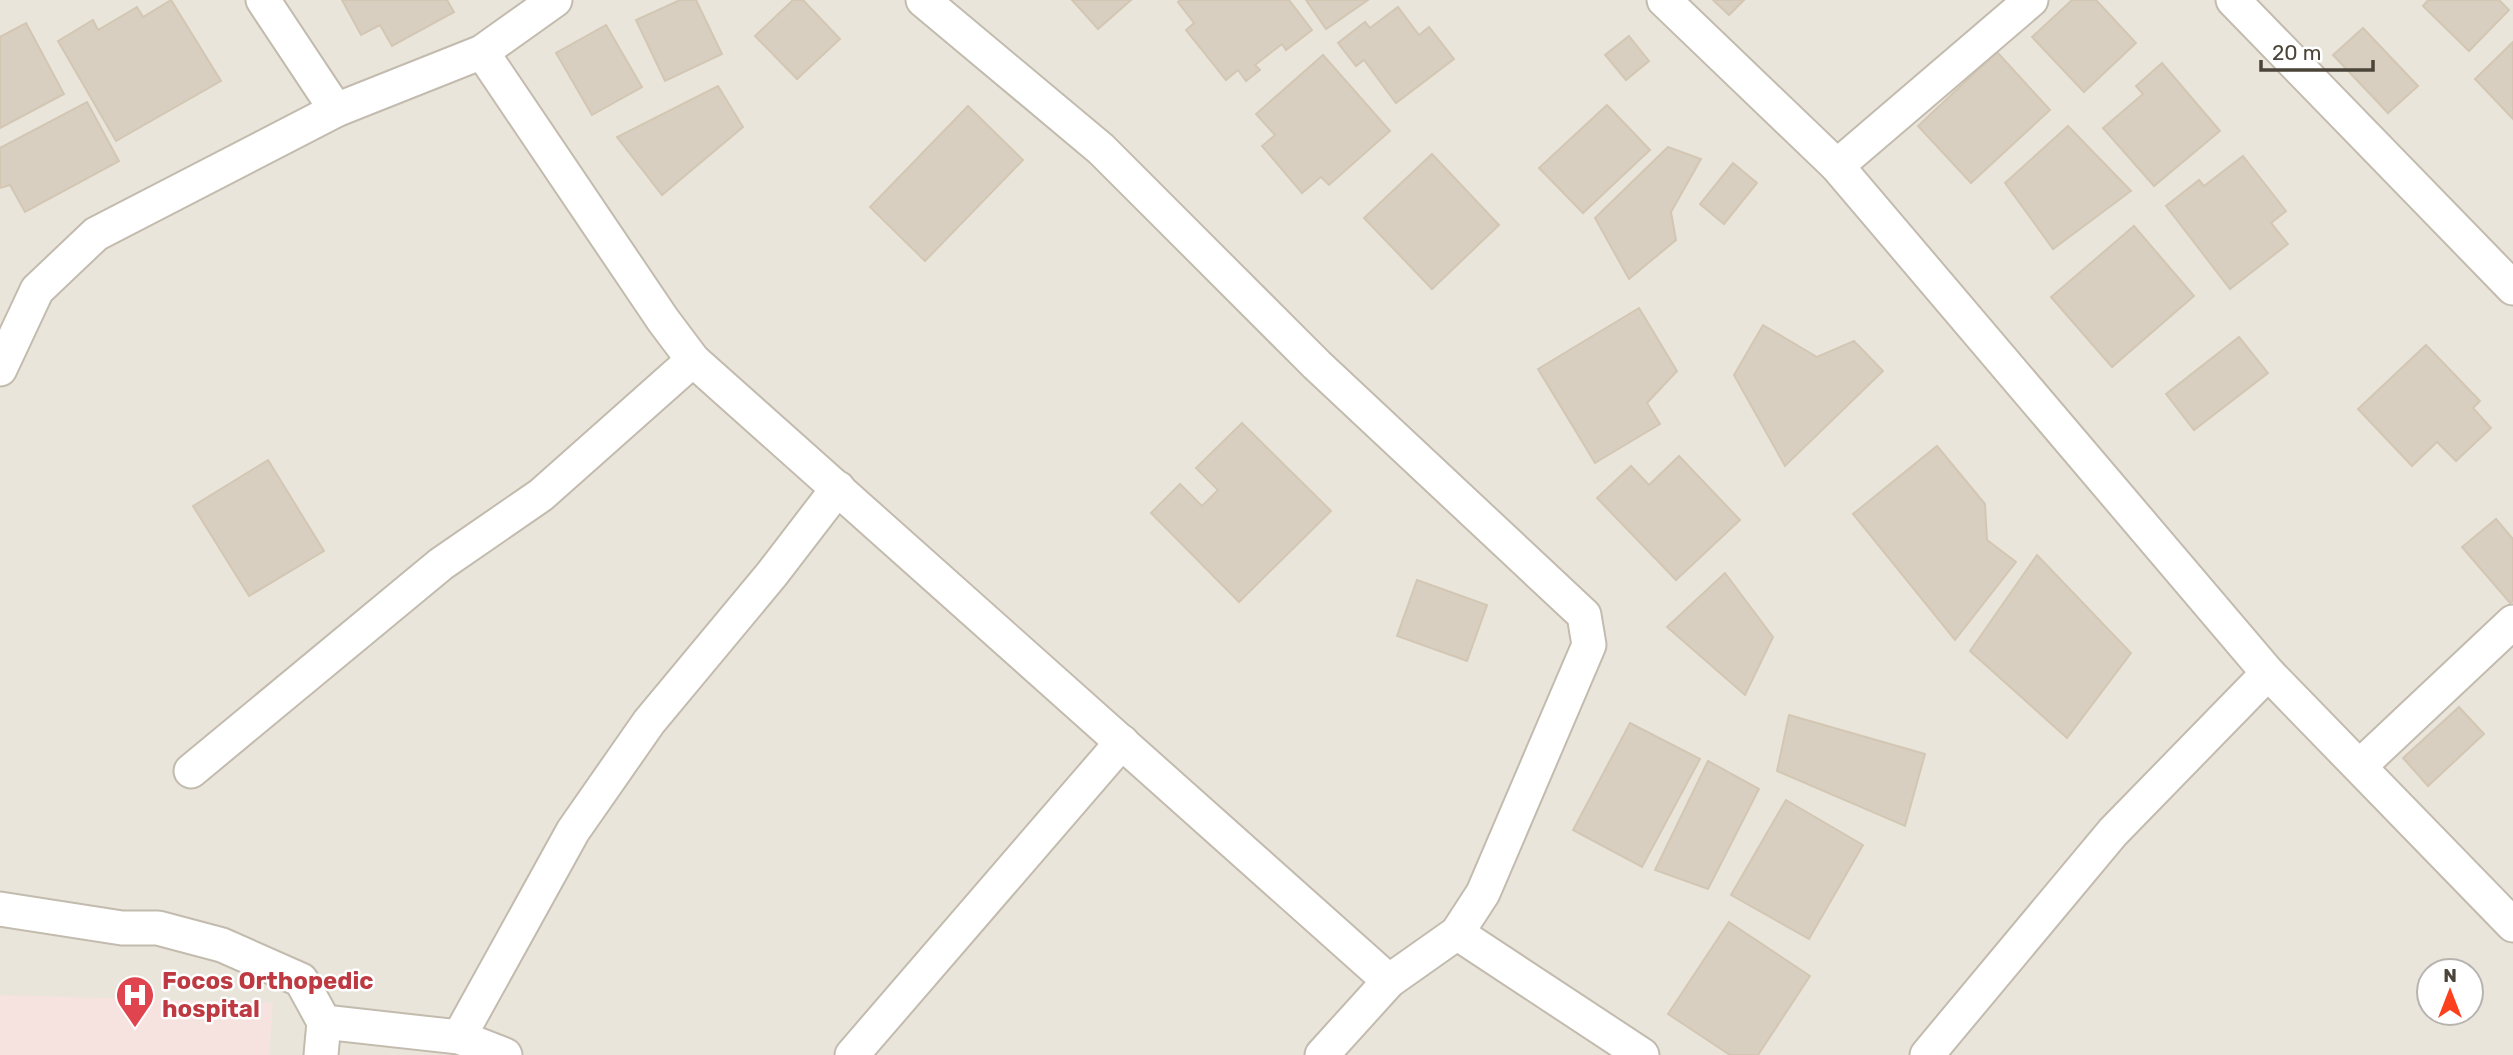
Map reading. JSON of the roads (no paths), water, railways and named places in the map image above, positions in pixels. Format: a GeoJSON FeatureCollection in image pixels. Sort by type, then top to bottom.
{"type":"FeatureCollection","features":[{"type":"Feature","properties":{"kind":"street"},"geometry":{"type":"LineString","coordinates":[[262,0],[336,110]]}},
{"type":"Feature","properties":{"kind":"street"},"geometry":{"type":"LineString","coordinates":[[0,369],[10,332],[37,290],[96,234],[336,110],[482,52],[555,0]]}},
{"type":"Feature","properties":{"kind":"street"},"geometry":{"type":"LineString","coordinates":[[922,0],[1101,149],[1317,365],[1584,615],[1589,645],[1483,893],[1457,933],[1389,981],[1322,1055]]}},
{"type":"Feature","properties":{"kind":"street"},"geometry":{"type":"LineString","coordinates":[[1664,0],[1837,166],[2268,673],[2361,765],[2513,925]]}},
{"type":"Feature","properties":{"kind":"street"},"geometry":{"type":"LineString","coordinates":[[1837,166],[2031,0]]}},
{"type":"Feature","properties":{"kind":"street"},"geometry":{"type":"LineString","coordinates":[[2233,0],[2513,288]]}},
{"type":"Feature","properties":{"kind":"street"},"geometry":{"type":"LineString","coordinates":[[482,52],[663,320],[694,360],[1389,981]]}},
{"type":"Feature","properties":{"kind":"street"},"geometry":{"type":"LineString","coordinates":[[191,771],[441,564],[541,495],[694,360]]}},
{"type":"Feature","properties":{"kind":"street"},"geometry":{"type":"LineString","coordinates":[[459,1037],[580,820],[649,722],[772,574],[838,488]]}},
{"type":"Feature","properties":{"kind":"street"},"geometry":{"type":"LineString","coordinates":[[2361,765],[2513,622]]}},
{"type":"Feature","properties":{"kind":"street"},"geometry":{"type":"LineString","coordinates":[[1927,1055],[2113,832],[2268,673]]}},
{"type":"Feature","properties":{"kind":"street"},"geometry":{"type":"LineString","coordinates":[[852,1055],[1122,743]]}},
{"type":"Feature","properties":{"kind":"street"},"geometry":{"type":"LineString","coordinates":[[0,909],[122,928],[158,928],[222,945],[301,980],[324,1022],[321,1055]]}},
{"type":"Feature","properties":{"kind":"street"},"geometry":{"type":"LineString","coordinates":[[1457,933],[1642,1055]]}},
{"type":"Feature","properties":{"kind":"street"},"geometry":{"type":"LineString","coordinates":[[324,1022],[459,1037],[505,1055]]}},
{"type":"Feature","properties":{"kind":"place","name":"Focos Orthopedic hospital"},"geometry":{"type":"Point","coordinates":[135,1029]}}]}
